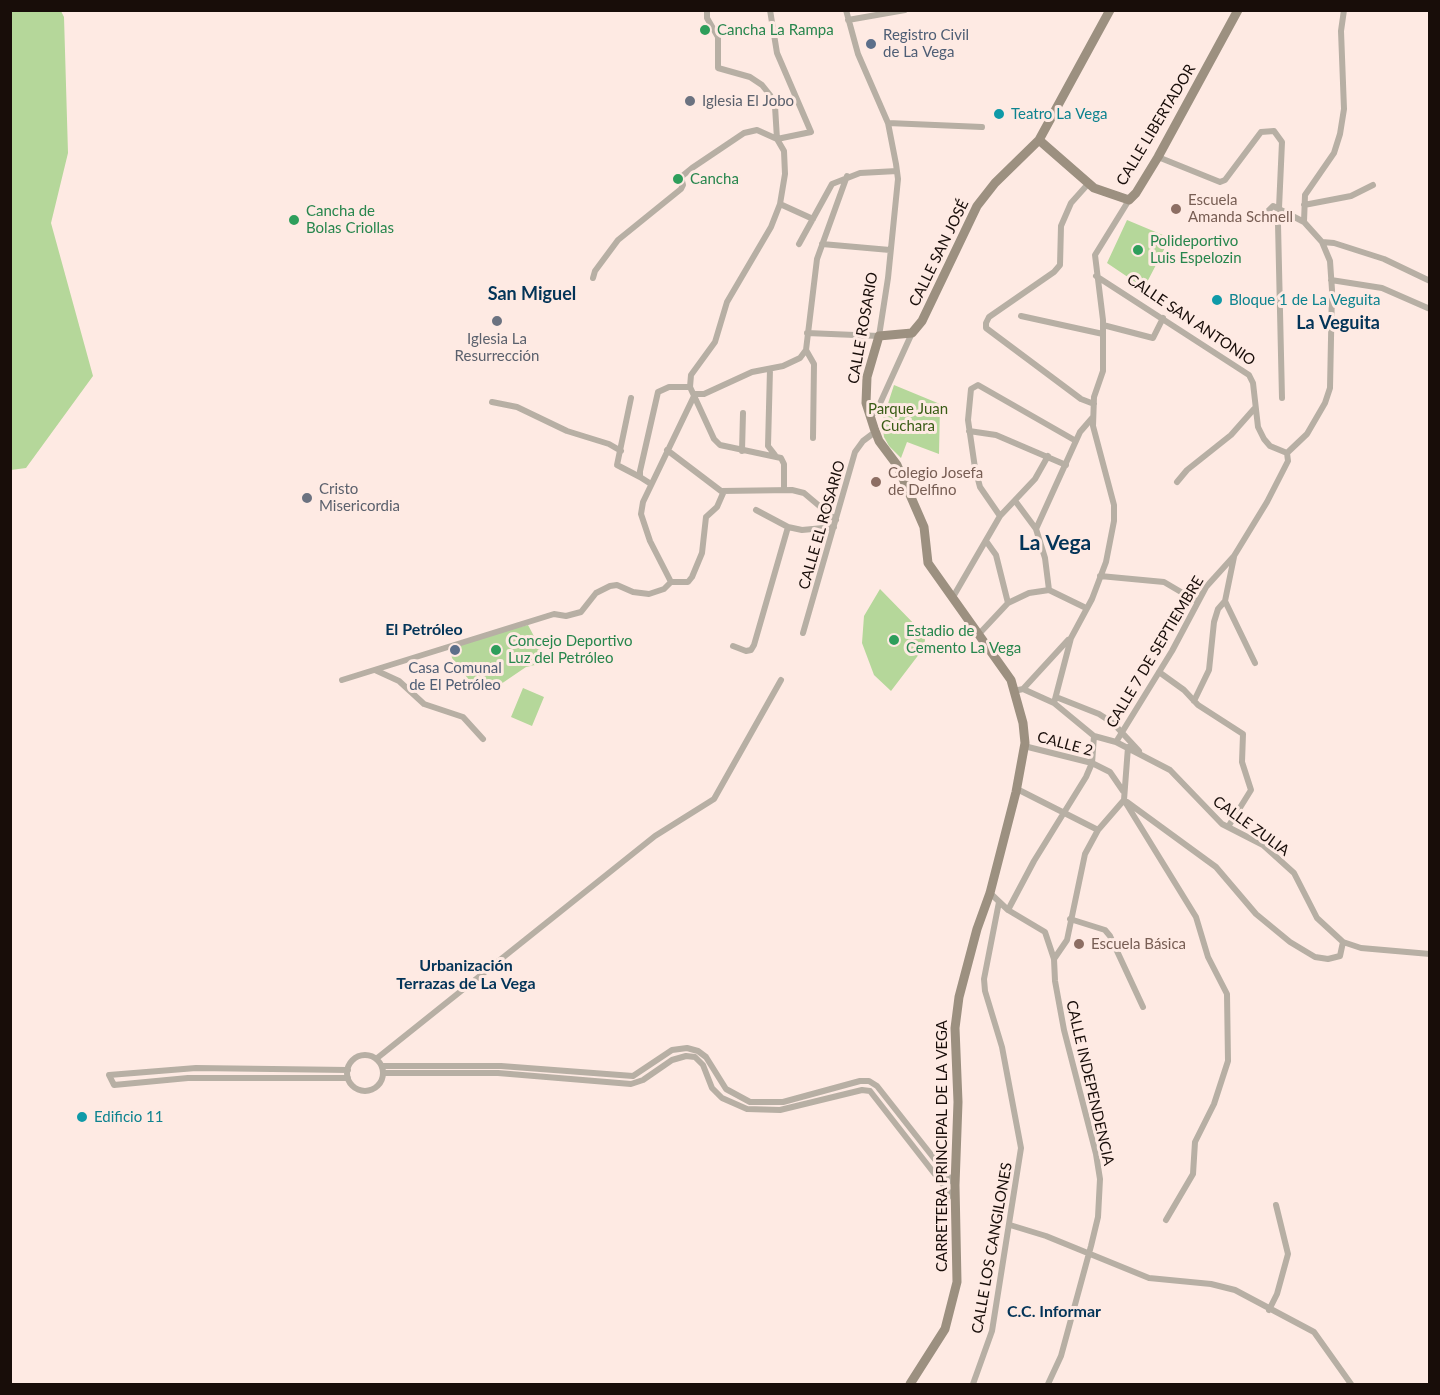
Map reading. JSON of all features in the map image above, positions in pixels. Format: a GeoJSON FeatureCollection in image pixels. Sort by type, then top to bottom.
{"type":"FeatureCollection","features":[{"type":"Feature","properties":{"kind":"street"},"geometry":{"type":"LineString","coordinates":[[707,10],[707,18],[718,37],[718,68],[750,77],[762,85],[774,106],[777,139],[783,151],[785,174],[780,204],[771,226],[727,302],[715,342],[691,375],[690,387],[714,439],[720,445],[742,451],[775,455]]}},
{"type":"Feature","properties":{"kind":"street"},"geometry":{"type":"LineString","coordinates":[[593,278],[595,271],[618,240],[681,189],[683,185],[681,177],[744,133],[757,130],[777,139],[811,132],[777,53],[770,10]]}},
{"type":"Feature","properties":{"kind":"street","name":"CALLE ROSARIO"},"geometry":{"type":"LineString","coordinates":[[846,10],[858,54],[888,123],[897,171],[879,336],[867,377],[866,403],[875,432],[897,465],[924,527],[928,563],[999,660],[1018,690]]}},
{"type":"Feature","properties":{"kind":"street"},"geometry":{"type":"LineString","coordinates":[[848,20],[905,10]]}},
{"type":"Feature","properties":{"kind":"street","name":"CALLE SAN JOSÉ"},"geometry":{"type":"LineString","coordinates":[[912,333],[922,321],[977,206],[995,183],[1039,140],[1110,10]]}},
{"type":"Feature","properties":{"kind":"street","name":"CALLE LIBERTADOR"},"geometry":{"type":"LineString","coordinates":[[1055,700],[1071,638],[1100,576],[1111,536],[1114,505],[1095,442],[1093,417],[1103,371],[1103,325],[1095,255],[1158,157],[1238,10]]}},
{"type":"Feature","properties":{"kind":"street"},"geometry":{"type":"LineString","coordinates":[[1304,222],[1305,195],[1334,153],[1340,134],[1344,109],[1341,31],[1344,10]]}},
{"type":"Feature","properties":{"kind":"street"},"geometry":{"type":"LineString","coordinates":[[888,123],[982,127]]}},
{"type":"Feature","properties":{"kind":"street"},"geometry":{"type":"LineString","coordinates":[[1158,157],[1220,182],[1225,180],[1261,132],[1266,129],[1274,131],[1282,142],[1279,208]]}},
{"type":"Feature","properties":{"kind":"street"},"geometry":{"type":"LineString","coordinates":[[1039,140],[1088,184],[1129,200]]}},
{"type":"Feature","properties":{"kind":"street"},"geometry":{"type":"LineString","coordinates":[[799,244],[832,184],[847,176],[897,171]]}},
{"type":"Feature","properties":{"kind":"street"},"geometry":{"type":"LineString","coordinates":[[813,438],[814,364],[806,350],[814,276],[822,244],[847,176]]}},
{"type":"Feature","properties":{"kind":"street"},"geometry":{"type":"LineString","coordinates":[[1088,184],[1071,203],[1061,226],[1060,265],[989,317],[986,328],[1071,392],[1094,404]]}},
{"type":"Feature","properties":{"kind":"street"},"geometry":{"type":"LineString","coordinates":[[1304,205],[1351,196],[1373,184]]}},
{"type":"Feature","properties":{"kind":"street"},"geometry":{"type":"LineString","coordinates":[[780,204],[813,219]]}},
{"type":"Feature","properties":{"kind":"street"},"geometry":{"type":"LineString","coordinates":[[1282,398],[1278,224],[1268,211],[1274,206],[1304,222],[1322,242],[1330,261],[1333,354],[1330,388],[1325,403],[1307,434],[1287,453]]}},
{"type":"Feature","properties":{"kind":"street"},"geometry":{"type":"LineString","coordinates":[[1322,242],[1334,243],[1384,259],[1430,281]]}},
{"type":"Feature","properties":{"kind":"street"},"geometry":{"type":"LineString","coordinates":[[822,244],[890,250]]}},
{"type":"Feature","properties":{"kind":"street","name":"CALLE SAN ANTONIO"},"geometry":{"type":"LineString","coordinates":[[1096,276],[1249,375],[1253,383],[1254,409],[1264,439],[1270,446],[1287,453]]}},
{"type":"Feature","properties":{"kind":"street"},"geometry":{"type":"LineString","coordinates":[[1331,280],[1382,288],[1430,309]]}},
{"type":"Feature","properties":{"kind":"street"},"geometry":{"type":"LineString","coordinates":[[1022,316],[1103,334]]}},
{"type":"Feature","properties":{"kind":"street"},"geometry":{"type":"LineString","coordinates":[[1103,325],[1153,338],[1163,318]]}},
{"type":"Feature","properties":{"kind":"street"},"geometry":{"type":"LineString","coordinates":[[807,333],[879,336],[912,333],[877,410],[870,417]]}},
{"type":"Feature","properties":{"kind":"street"},"geometry":{"type":"LineString","coordinates":[[695,394],[704,394],[752,372],[770,369],[800,358],[806,350]]}},
{"type":"Feature","properties":{"kind":"street"},"geometry":{"type":"LineString","coordinates":[[770,369],[768,446],[784,464],[784,490]]}},
{"type":"Feature","properties":{"kind":"street"},"geometry":{"type":"LineString","coordinates":[[1000,516],[980,487],[969,431],[968,398],[971,389],[978,385],[1076,441]]}},
{"type":"Feature","properties":{"kind":"street"},"geometry":{"type":"LineString","coordinates":[[640,477],[658,392],[669,387],[690,387]]}},
{"type":"Feature","properties":{"kind":"street"},"geometry":{"type":"LineString","coordinates":[[671,582],[650,541],[641,514],[643,502],[651,484],[695,394]]}},
{"type":"Feature","properties":{"kind":"street"},"geometry":{"type":"LineString","coordinates":[[631,398],[625,415],[617,465],[651,484]]}},
{"type":"Feature","properties":{"kind":"street"},"geometry":{"type":"LineString","coordinates":[[492,402],[517,407],[567,431],[609,444],[621,451]]}},
{"type":"Feature","properties":{"kind":"street"},"geometry":{"type":"LineString","coordinates":[[1177,482],[1187,470],[1232,435],[1254,409]]}},
{"type":"Feature","properties":{"kind":"street"},"geometry":{"type":"LineString","coordinates":[[742,451],[743,413]]}},
{"type":"Feature","properties":{"kind":"street"},"geometry":{"type":"LineString","coordinates":[[1036,529],[1076,441],[1093,417]]}},
{"type":"Feature","properties":{"kind":"street"},"geometry":{"type":"LineString","coordinates":[[969,431],[996,435],[1066,465]]}},
{"type":"Feature","properties":{"kind":"street","name":"CALLE EL ROSARIO"},"geometry":{"type":"LineString","coordinates":[[803,633],[855,452],[862,441],[875,432]]}},
{"type":"Feature","properties":{"kind":"street"},"geometry":{"type":"LineString","coordinates":[[667,450],[715,487],[724,491],[784,490],[804,493],[835,523]]}},
{"type":"Feature","properties":{"kind":"street","name":"CALLE 7 DE SEPTIEMBRE"},"geometry":{"type":"LineString","coordinates":[[1116,742],[1160,672],[1206,587],[1234,556],[1288,461],[1287,453]]}},
{"type":"Feature","properties":{"kind":"street"},"geometry":{"type":"LineString","coordinates":[[952,597],[1000,516],[1035,479],[1048,456]]}},
{"type":"Feature","properties":{"kind":"street"},"geometry":{"type":"LineString","coordinates":[[342,680],[554,614],[566,616],[581,612],[596,593],[610,586],[617,585],[633,592],[650,594],[664,590],[671,582],[688,582],[702,553],[706,517],[717,507],[724,491]]}},
{"type":"Feature","properties":{"kind":"street"},"geometry":{"type":"LineString","coordinates":[[1016,501],[1036,529],[1045,558],[1049,590]]}},
{"type":"Feature","properties":{"kind":"street"},"geometry":{"type":"LineString","coordinates":[[756,510],[788,527],[802,530],[835,523]]}},
{"type":"Feature","properties":{"kind":"street"},"geometry":{"type":"LineString","coordinates":[[733,646],[746,651],[751,650],[754,645],[788,527]]}},
{"type":"Feature","properties":{"kind":"street"},"geometry":{"type":"LineString","coordinates":[[986,541],[996,555],[1008,603]]}},
{"type":"Feature","properties":{"kind":"street"},"geometry":{"type":"LineString","coordinates":[[1194,701],[1209,670],[1214,622],[1218,609],[1225,601],[1234,556]]}},
{"type":"Feature","properties":{"kind":"street"},"geometry":{"type":"LineString","coordinates":[[1100,576],[1164,582],[1198,602]]}},
{"type":"Feature","properties":{"kind":"street"},"geometry":{"type":"LineString","coordinates":[[980,634],[1008,603],[1029,593],[1049,590],[1086,608]]}},
{"type":"Feature","properties":{"kind":"street"},"geometry":{"type":"LineString","coordinates":[[1225,601],[1255,663]]}},
{"type":"Feature","properties":{"kind":"street"},"geometry":{"type":"LineString","coordinates":[[1018,690],[1071,638]]}},
{"type":"Feature","properties":{"kind":"street"},"geometry":{"type":"LineString","coordinates":[[375,670],[399,681],[424,704],[462,717],[483,739]]}},
{"type":"Feature","properties":{"kind":"street"},"geometry":{"type":"LineString","coordinates":[[1160,672],[1194,701],[1243,734],[1242,762],[1251,790],[1228,827]]}},
{"type":"Feature","properties":{"kind":"street"},"geometry":{"type":"LineString","coordinates":[[376,1059],[655,836],[714,799],[781,680]]}},
{"type":"Feature","properties":{"kind":"street"},"geometry":{"type":"LineString","coordinates":[[1018,690],[1099,714],[1122,732],[1141,753]]}},
{"type":"Feature","properties":{"kind":"street","name":"CARRETERA PRINCIPAL DE LA VEGA"},"geometry":{"type":"LineString","coordinates":[[910,1384],[936,1348],[953,1304],[957,1272],[955,1185],[958,1102],[955,1028],[958,997],[976,929],[990,893],[1017,789],[1024,746],[1018,690]]}},
{"type":"Feature","properties":{"kind":"street","name":"CALLE ZULIA"},"geometry":{"type":"LineString","coordinates":[[1055,700],[1094,736],[1128,747],[1170,770],[1186,784],[1203,806],[1228,827],[1263,845],[1294,873],[1317,918],[1343,942],[1361,948],[1430,954]]}},
{"type":"Feature","properties":{"kind":"street"},"geometry":{"type":"LineString","coordinates":[[1008,910],[1092,763],[1094,736]]}},
{"type":"Feature","properties":{"kind":"street","name":"CALLE 2"},"geometry":{"type":"LineString","coordinates":[[1024,746],[1092,763],[1110,772],[1123,791]]}},
{"type":"Feature","properties":{"kind":"street"},"geometry":{"type":"LineString","coordinates":[[1128,747],[1124,800],[1196,918],[1208,957],[1227,994],[1228,1061],[1214,1104],[1195,1142],[1193,1174],[1166,1220]]}},
{"type":"Feature","properties":{"kind":"street"},"geometry":{"type":"LineString","coordinates":[[1017,789],[1098,830]]}},
{"type":"Feature","properties":{"kind":"street"},"geometry":{"type":"LineString","coordinates":[[1054,959],[1067,940],[1085,854],[1098,830],[1124,800]]}},
{"type":"Feature","properties":{"kind":"street"},"geometry":{"type":"LineString","coordinates":[[1124,800],[1216,867],[1256,914],[1290,942],[1315,957],[1328,959],[1340,956],[1343,942]]}},
{"type":"Feature","properties":{"kind":"street","name":"CALLE INDEPENDENCIA"},"geometry":{"type":"LineString","coordinates":[[990,893],[1008,910],[1044,932],[1054,959],[1055,981],[1064,1030],[1096,1154],[1100,1179],[1098,1216],[1089,1253],[1061,1356],[1048,1384]]}},
{"type":"Feature","properties":{"kind":"street","name":"CALLE LOS CANGILONES"},"geometry":{"type":"LineString","coordinates":[[973,1384],[992,1331],[1021,1148],[1002,1047],[985,991],[984,979],[999,902]]}},
{"type":"Feature","properties":{"kind":"street"},"geometry":{"type":"LineString","coordinates":[[1070,919],[1105,930],[1110,936],[1143,1007]]}},
{"type":"Feature","properties":{"kind":"street"},"geometry":{"type":"LineString","coordinates":[[383,1070],[501,1066],[633,1076],[672,1050],[687,1048],[698,1051],[706,1058],[717,1079],[726,1089],[750,1102],[783,1102],[860,1081],[869,1081],[877,1086],[955,1185]]}},
{"type":"Feature","properties":{"kind":"street"},"geometry":{"type":"LineString","coordinates":[[370,1056],[376,1059],[383,1070],[376,1088],[365,1091],[354,1088],[348,1078],[348,1070],[358,1057],[370,1056]]}},
{"type":"Feature","properties":{"kind":"street"},"geometry":{"type":"LineString","coordinates":[[383,1070],[498,1073],[631,1084],[643,1080],[672,1060],[686,1056],[695,1057],[703,1065],[712,1088],[722,1098],[747,1109],[780,1110],[862,1090],[870,1091],[955,1200]]}},
{"type":"Feature","properties":{"kind":"street"},"geometry":{"type":"LineString","coordinates":[[348,1070],[196,1068],[109,1075],[114,1085],[188,1078],[348,1078]]}},
{"type":"Feature","properties":{"kind":"street"},"geometry":{"type":"LineString","coordinates":[[1269,1310],[1277,1294],[1288,1254],[1276,1205]]}},
{"type":"Feature","properties":{"kind":"street"},"geometry":{"type":"LineString","coordinates":[[1010,1225],[1089,1253],[1149,1278],[1211,1284],[1235,1290],[1314,1332],[1351,1384]]}},
{"type":"Feature","properties":{"kind":"green space"},"geometry":{"type":"Polygon","coordinates":[[[10,11],[61,11],[64,17],[68,153],[51,223],[93,376],[26,468],[11,470],[10,11]]]}},
{"type":"Feature","properties":{"kind":"green space","name":"Polideportivo Luis Espelozin"},"geometry":{"type":"Polygon","coordinates":[[[1127,220],[1170,238],[1144,288],[1107,263],[1127,220]]]}},
{"type":"Feature","properties":{"kind":"green space","name":"Parque Juan Cuchara"},"geometry":{"type":"Polygon","coordinates":[[[894,385],[940,404],[939,454],[907,442],[901,458],[889,446],[884,437],[882,422],[894,385]]]}},
{"type":"Feature","properties":{"kind":"green space","name":"Estadio de Cemento La Vega"},"geometry":{"type":"Polygon","coordinates":[[[880,589],[922,632],[925,640],[923,649],[891,691],[874,675],[862,643],[864,616],[880,589]]]}},
{"type":"Feature","properties":{"kind":"green space","name":"Concejo Deportivo Luz del Petróleo"},"geometry":{"type":"Polygon","coordinates":[[[528,625],[544,655],[534,662],[535,665],[526,667],[501,684],[469,680],[452,658],[450,645],[528,625]]]}},
{"type":"Feature","properties":{"kind":"green space"},"geometry":{"type":"Polygon","coordinates":[[[523,688],[544,697],[532,726],[511,717],[523,688]]]}},
{"type":"Feature","properties":{"kind":"place","name":"Cancha La Rampa"},"geometry":{"type":"Point","coordinates":[705,30]}},
{"type":"Feature","properties":{"kind":"place","name":"Registro Civil de La Vega"},"geometry":{"type":"Point","coordinates":[871,44]}},
{"type":"Feature","properties":{"kind":"place","name":"Iglesia El Jobo"},"geometry":{"type":"Point","coordinates":[690,101]}},
{"type":"Feature","properties":{"kind":"place","name":"Teatro La Vega"},"geometry":{"type":"Point","coordinates":[999,114]}},
{"type":"Feature","properties":{"kind":"place","name":"Cancha"},"geometry":{"type":"Point","coordinates":[678,179]}},
{"type":"Feature","properties":{"kind":"place","name":"Escuela Amanda Schnell"},"geometry":{"type":"Point","coordinates":[1176,209]}},
{"type":"Feature","properties":{"kind":"place","name":"Cancha de Bolas Criollas"},"geometry":{"type":"Point","coordinates":[294,220]}},
{"type":"Feature","properties":{"kind":"place","name":"Polideportivo Luis Espelozin"},"geometry":{"type":"Point","coordinates":[1138,250]}},
{"type":"Feature","properties":{"kind":"place","name":"Bloque 1 de La Veguita"},"geometry":{"type":"Point","coordinates":[1217,300]}},
{"type":"Feature","properties":{"kind":"place","name":"Iglesia La Resurrección"},"geometry":{"type":"Point","coordinates":[497,321]}},
{"type":"Feature","properties":{"kind":"place","name":"Colegio Josefa de Delfino"},"geometry":{"type":"Point","coordinates":[876,482]}},
{"type":"Feature","properties":{"kind":"place","name":"Cristo Misericordia"},"geometry":{"type":"Point","coordinates":[307,498]}},
{"type":"Feature","properties":{"kind":"place","name":"Estadio de Cemento La Vega"},"geometry":{"type":"Point","coordinates":[894,640]}},
{"type":"Feature","properties":{"kind":"place","name":"Casa Comunal de El Petróleo"},"geometry":{"type":"Point","coordinates":[455,650]}},
{"type":"Feature","properties":{"kind":"place","name":"Concejo Deportivo Luz del Petróleo"},"geometry":{"type":"Point","coordinates":[496,650]}},
{"type":"Feature","properties":{"kind":"place","name":"Escuela Básica"},"geometry":{"type":"Point","coordinates":[1079,944]}},
{"type":"Feature","properties":{"kind":"place","name":"Edificio 11"},"geometry":{"type":"Point","coordinates":[82,1117]}},
{"type":"Feature","properties":{"kind":"district","name":"San Miguel"},"geometry":{"type":"Point","coordinates":[532,294]}},
{"type":"Feature","properties":{"kind":"district","name":"La Veguita"},"geometry":{"type":"Point","coordinates":[1338,323]}},
{"type":"Feature","properties":{"kind":"district","name":"La Vega"},"geometry":{"type":"Point","coordinates":[1055,543]}},
{"type":"Feature","properties":{"kind":"district","name":"El Petróleo"},"geometry":{"type":"Point","coordinates":[424,630]}},
{"type":"Feature","properties":{"kind":"district","name":"Urbanización Terrazas de La Vega"},"geometry":{"type":"Point","coordinates":[466,975]}},
{"type":"Feature","properties":{"kind":"district","name":"C.C. Informar"},"geometry":{"type":"Point","coordinates":[1054,1312]}}]}
